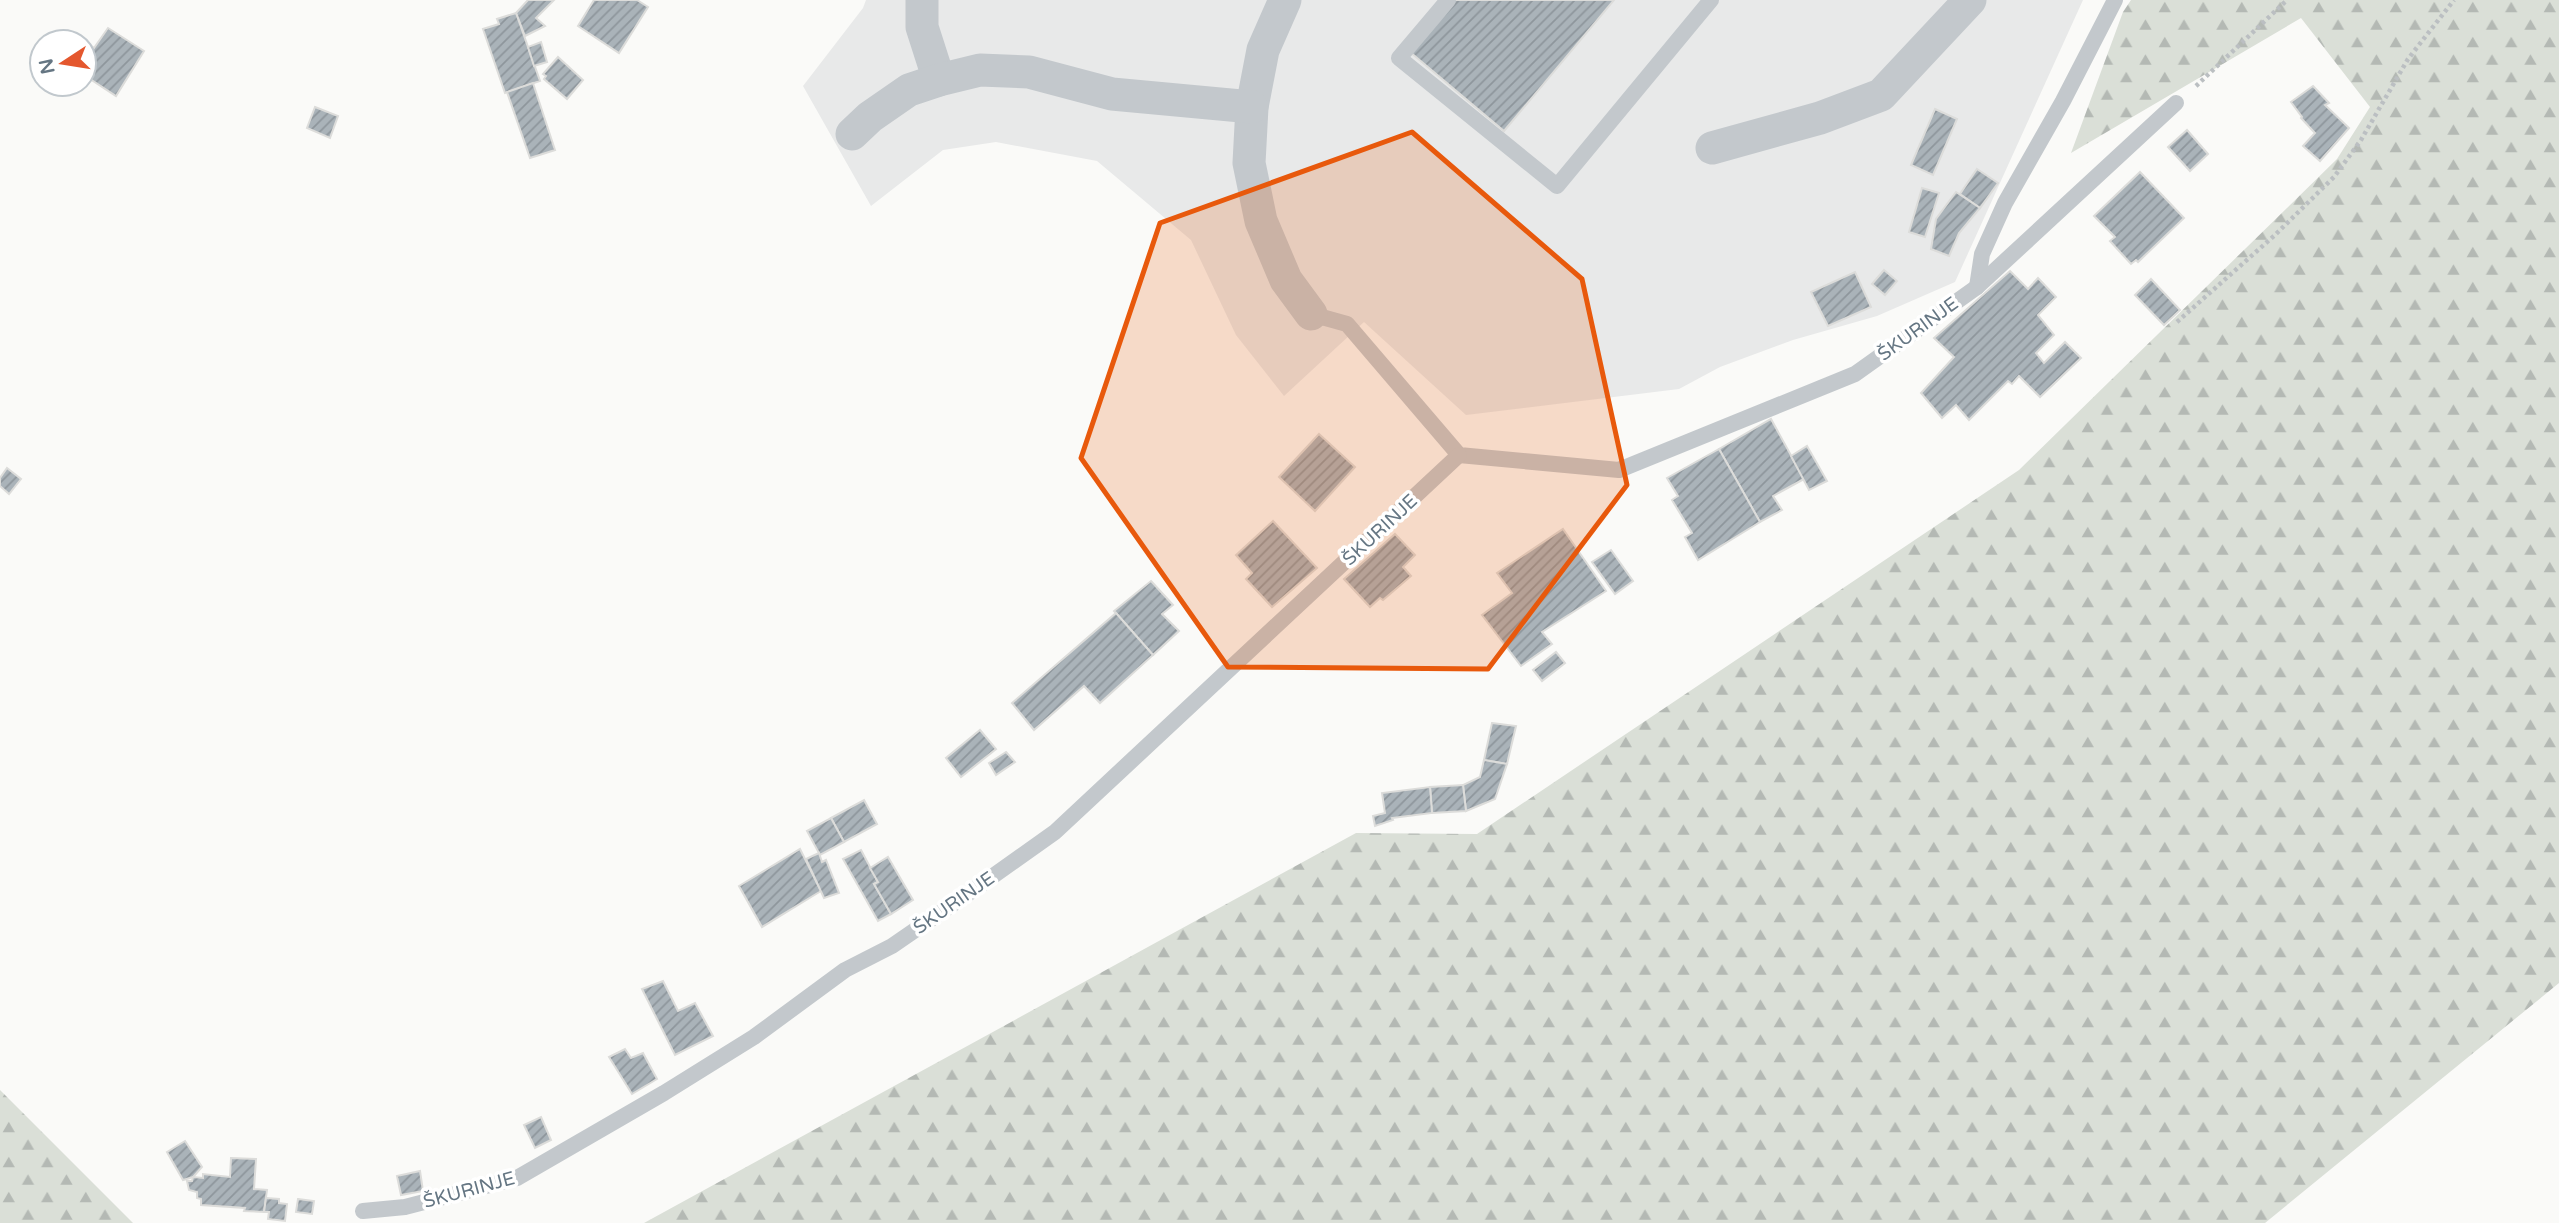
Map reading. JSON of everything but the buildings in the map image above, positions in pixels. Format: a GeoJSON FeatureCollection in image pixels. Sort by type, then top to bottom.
{"type":"FeatureCollection","features":[{"type":"Feature","properties":{"kind":"street"},"geometry":{"type":"LineString","coordinates":[[922,0],[922,27],[939,80]]}},
{"type":"Feature","properties":{"kind":"street"},"geometry":{"type":"LineString","coordinates":[[1285,0],[1263,50],[1252,107],[1249,163],[1261,221],[1286,280],[1311,314]]}},
{"type":"Feature","properties":{"kind":"street"},"geometry":{"type":"LineString","coordinates":[[1712,148],[1820,118],[1881,95],[1969,0]]}},
{"type":"Feature","properties":{"kind":"street"},"geometry":{"type":"LineString","coordinates":[[852,134],[870,117],[909,90],[980,70],[1029,72],[1112,94],[1252,107]]}},
{"type":"Feature","properties":{"kind":"lane"},"geometry":{"type":"LineString","coordinates":[[1448,0],[1399,58],[1557,186],[1712,0]]}},
{"type":"Feature","properties":{"kind":"lane","name":"ŠKURINJE"},"geometry":{"type":"LineString","coordinates":[[1977,287],[1982,254],[2005,203],[2063,101],[2115,0]]}},
{"type":"Feature","properties":{"kind":"lane","name":"ŠKURINJE"},"geometry":{"type":"LineString","coordinates":[[363,1212],[405,1207],[517,1178],[676,1086],[754,1037],[845,970],[892,946],[979,886],[1055,832],[1459,455],[1619,470],[1855,374],[1977,287],[2176,103]]}},
{"type":"Feature","properties":{"kind":"lane"},"geometry":{"type":"LineString","coordinates":[[1311,314],[1347,324],[1459,455]]}},
{"type":"Feature","properties":{"kind":"path"},"geometry":{"type":"LineString","coordinates":[[2176,103],[2287,0]]}},
{"type":"Feature","properties":{"kind":"path"},"geometry":{"type":"LineString","coordinates":[[2177,322],[2275,235],[2334,177],[2361,140],[2408,59],[2454,0]]}},
{"type":"Feature","properties":{"kind":"highlighted area"},"geometry":{"type":"Polygon","coordinates":[[[1412,132],[1582,279],[1627,485],[1488,669],[1228,667],[1081,458],[1160,223],[1412,132]]]}},
{"type":"Feature","properties":{"kind":"shaded area"},"geometry":{"type":"Polygon","coordinates":[[[866,0],[2083,0],[1955,282],[1877,316],[1793,340],[1720,367],[1679,389],[1466,415],[1364,322],[1284,396],[1236,335],[1191,240],[1097,161],[996,142],[943,150],[871,206],[803,86],[863,8],[866,0]]]}},
{"type":"Feature","properties":{"kind":"green space"},"geometry":{"type":"Polygon","coordinates":[[[2131,0],[2559,0],[2559,983],[2265,1223],[644,1223],[1356,833],[1477,834],[2019,470],[2337,159],[2370,107],[2301,18],[2071,153],[2123,12],[2131,0]]]}},
{"type":"Feature","properties":{"kind":"green space"},"geometry":{"type":"Polygon","coordinates":[[[0,1090],[133,1223],[0,1223],[0,1090]]]}}]}
